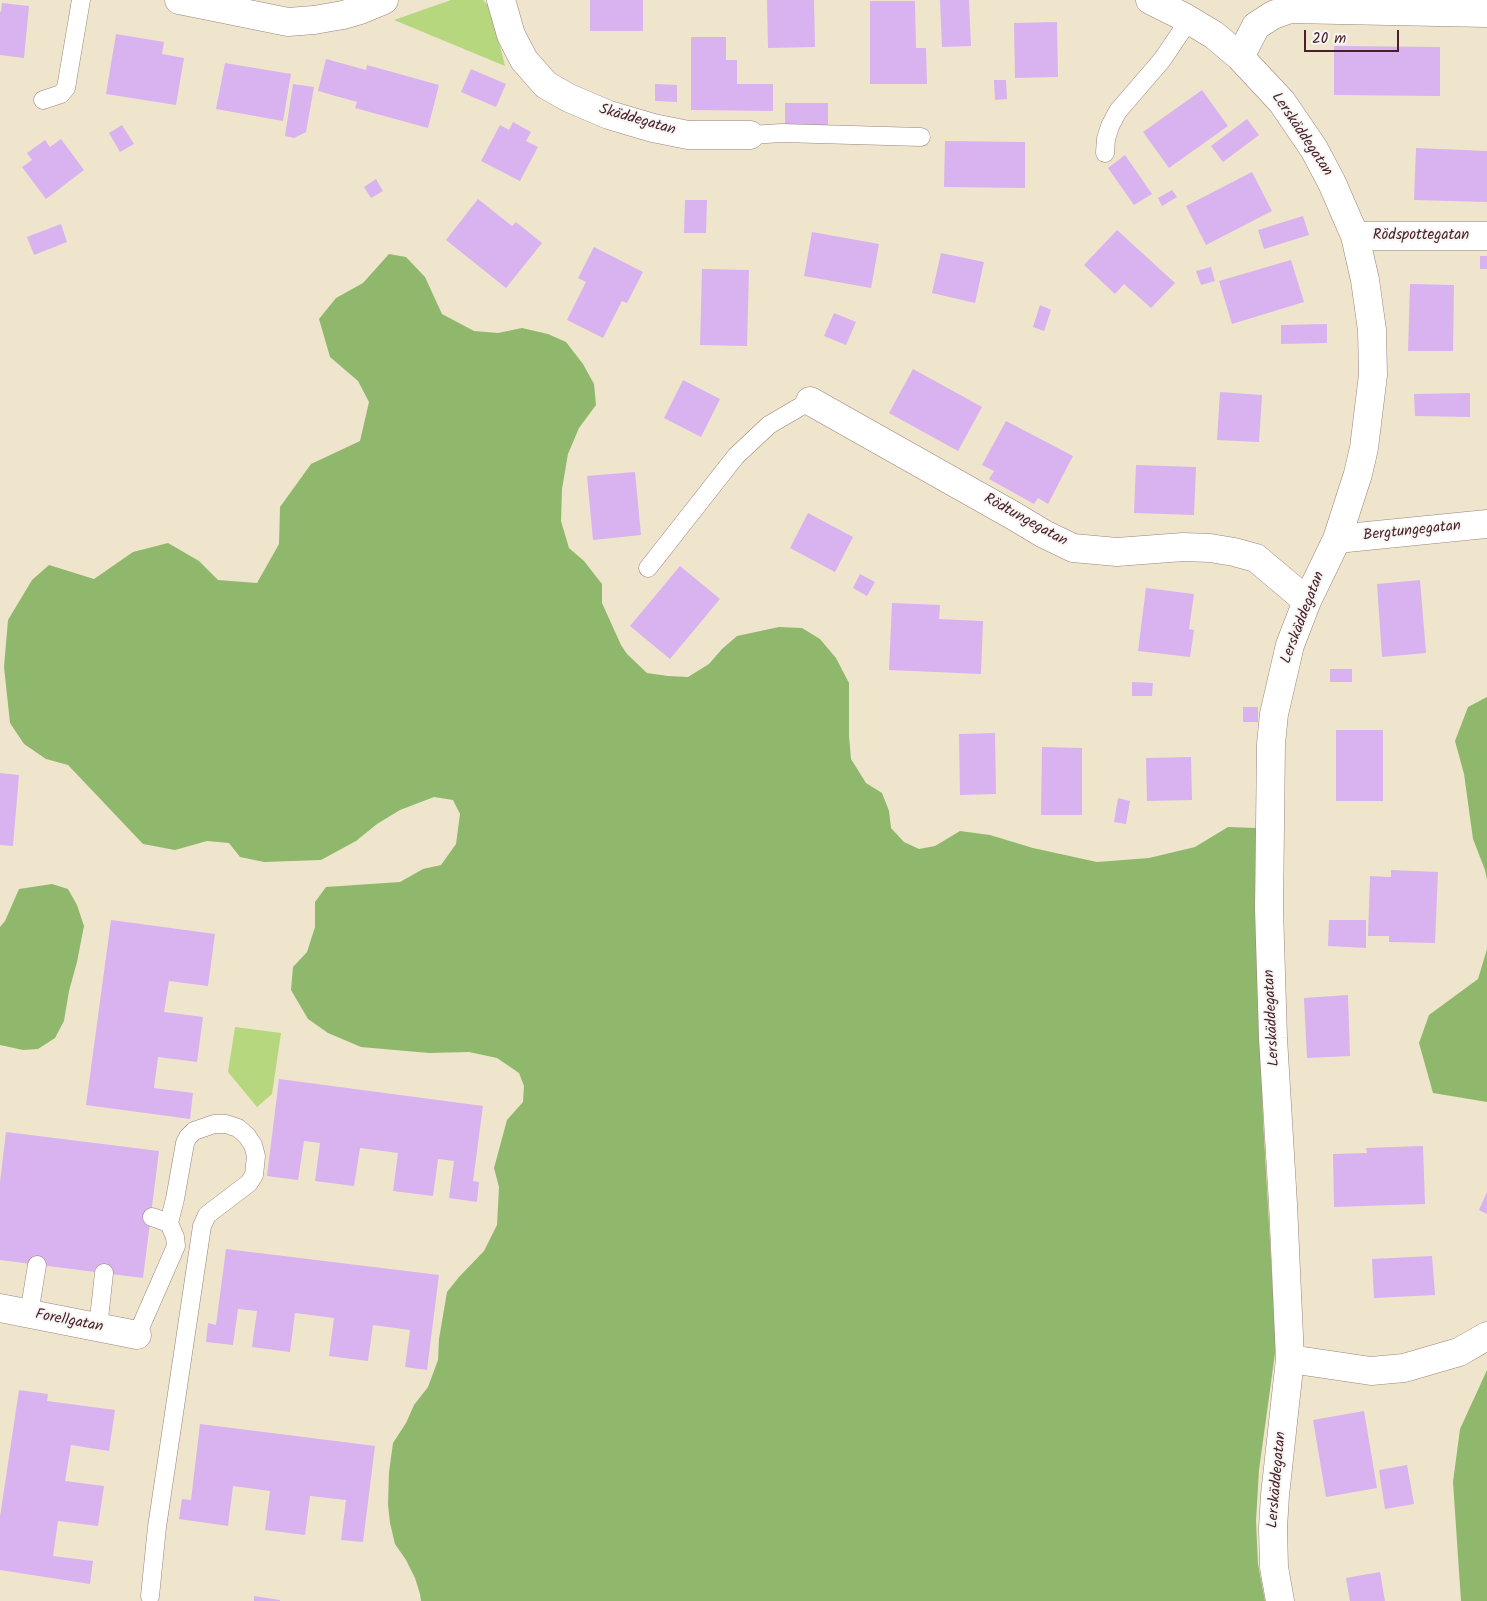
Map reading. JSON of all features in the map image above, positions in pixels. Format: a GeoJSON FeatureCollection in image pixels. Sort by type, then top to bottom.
{"type":"FeatureCollection","features":[{"type":"Feature","properties":{"kind":"street"},"geometry":{"type":"LineString","coordinates":[[179,0],[288,22],[343,15],[384,0]]}},
{"type":"Feature","properties":{"kind":"street","name":"Skäddegatan"},"geometry":{"type":"LineString","coordinates":[[501,0],[511,35],[524,60],[546,85],[609,115],[653,128],[688,135],[750,135]]}},
{"type":"Feature","properties":{"kind":"street","name":"Lerskäddegatan"},"geometry":{"type":"LineString","coordinates":[[1150,0],[1214,35],[1240,57],[1282,102],[1314,149],[1332,183],[1355,236],[1370,311],[1373,374],[1362,457],[1352,496],[1337,539],[1307,601],[1290,645],[1274,714],[1270,766],[1268,909],[1290,1359],[1273,1528],[1274,1567],[1280,1601]]}},
{"type":"Feature","properties":{"kind":"street"},"geometry":{"type":"LineString","coordinates":[[1240,57],[1256,26],[1273,15],[1290,9],[1346,5],[1487,13]]}},
{"type":"Feature","properties":{"kind":"street","name":"Rödspottegatan"},"geometry":{"type":"LineString","coordinates":[[1355,236],[1487,236]]}},
{"type":"Feature","properties":{"kind":"street","name":"Rödtungegatan"},"geometry":{"type":"LineString","coordinates":[[810,401],[1044,534],[1073,548],[1117,552],[1183,547],[1210,548],[1234,552],[1256,558],[1307,601]]}},
{"type":"Feature","properties":{"kind":"street","name":"Bergtungegatan"},"geometry":{"type":"LineString","coordinates":[[1337,539],[1487,524]]}},
{"type":"Feature","properties":{"kind":"street","name":"Forellgatan"},"geometry":{"type":"LineString","coordinates":[[0,1308],[137,1335]]}},
{"type":"Feature","properties":{"kind":"street"},"geometry":{"type":"LineString","coordinates":[[1290,1359],[1371,1371],[1404,1368],[1459,1352],[1487,1336]]}},
{"type":"Feature","properties":{"kind":"lane"},"geometry":{"type":"LineString","coordinates":[[43,100],[60,94],[66,88],[81,0]]}},
{"type":"Feature","properties":{"kind":"lane"},"geometry":{"type":"LineString","coordinates":[[1105,152],[1110,126],[1118,111],[1162,60],[1189,20]]}},
{"type":"Feature","properties":{"kind":"lane","name":"Skäddegatan"},"geometry":{"type":"LineString","coordinates":[[750,135],[782,133],[921,137]]}},
{"type":"Feature","properties":{"kind":"lane"},"geometry":{"type":"LineString","coordinates":[[648,568],[736,456],[769,425],[810,401]]}},
{"type":"Feature","properties":{"kind":"lane"},"geometry":{"type":"LineString","coordinates":[[137,1335],[176,1246],[175,1237],[169,1223],[185,1143],[194,1131],[214,1124],[226,1124],[238,1128],[253,1145],[256,1156],[254,1175],[249,1183],[207,1216],[202,1226],[157,1526],[150,1596]]}},
{"type":"Feature","properties":{"kind":"lane"},"geometry":{"type":"LineString","coordinates":[[152,1216],[169,1223]]}},
{"type":"Feature","properties":{"kind":"lane"},"geometry":{"type":"LineString","coordinates":[[29,1314],[37,1265]]}},
{"type":"Feature","properties":{"kind":"lane"},"geometry":{"type":"LineString","coordinates":[[98,1328],[104,1273]]}},
{"type":"Feature","properties":{"kind":"green space"},"geometry":{"type":"Polygon","coordinates":[[[451,0],[483,0],[488,5],[505,66],[394,20],[451,0]]]}},
{"type":"Feature","properties":{"kind":"green space"},"geometry":{"type":"Polygon","coordinates":[[[389,254],[406,257],[425,277],[442,314],[474,331],[498,333],[522,328],[548,334],[566,342],[583,364],[594,384],[596,405],[579,428],[568,454],[562,489],[561,521],[569,548],[584,561],[602,584],[602,603],[621,645],[627,654],[647,673],[688,677],[709,664],[737,636],[779,627],[802,628],[820,639],[836,658],[849,683],[851,759],[866,783],[882,793],[889,811],[891,828],[904,842],[919,849],[935,846],[960,831],[990,835],[1033,848],[1097,862],[1149,858],[1195,847],[1228,827],[1256,828],[1263,1119],[1276,1346],[1259,1470],[1256,1521],[1258,1564],[1265,1601],[421,1601],[415,1578],[395,1544],[390,1523],[388,1505],[389,1472],[393,1443],[406,1423],[414,1405],[428,1387],[438,1360],[439,1339],[447,1292],[484,1251],[497,1225],[499,1187],[494,1168],[507,1120],[523,1102],[524,1086],[519,1073],[497,1058],[469,1052],[429,1053],[361,1047],[328,1033],[308,1019],[291,990],[293,967],[307,952],[315,927],[315,902],[326,887],[400,882],[423,869],[441,865],[456,844],[460,814],[453,800],[434,797],[400,810],[377,824],[356,841],[321,860],[264,862],[240,857],[229,843],[207,841],[175,850],[143,844],[68,765],[46,759],[24,744],[10,723],[4,667],[8,620],[32,580],[49,565],[94,579],[133,552],[168,543],[199,561],[218,580],[257,583],[279,544],[280,507],[311,464],[360,441],[369,402],[358,381],[330,357],[319,319],[336,298],[363,283],[389,254]]]}},
{"type":"Feature","properties":{"kind":"green space"},"geometry":{"type":"Polygon","coordinates":[[[1487,697],[1487,880],[1473,839],[1464,774],[1455,741],[1468,707],[1487,697]]]}},
{"type":"Feature","properties":{"kind":"green space"},"geometry":{"type":"Polygon","coordinates":[[[52,884],[68,889],[77,905],[84,926],[64,1021],[55,1038],[38,1049],[23,1050],[0,1045],[0,927],[5,921],[19,889],[52,884]]]}},
{"type":"Feature","properties":{"kind":"green space"},"geometry":{"type":"Polygon","coordinates":[[[1487,949],[1487,1102],[1433,1093],[1419,1043],[1429,1015],[1478,979],[1487,949]]]}},
{"type":"Feature","properties":{"kind":"green space"},"geometry":{"type":"Polygon","coordinates":[[[235,1027],[281,1033],[272,1094],[257,1107],[228,1072],[235,1027]]]}},
{"type":"Feature","properties":{"kind":"green space"},"geometry":{"type":"Polygon","coordinates":[[[1487,1370],[1487,1601],[1461,1601],[1453,1482],[1460,1429],[1487,1370]]]}},
{"type":"Feature","properties":{"kind":"building"},"geometry":{"type":"Polygon","coordinates":[[[590,0],[643,0],[643,31],[590,31],[590,0]]]}},
{"type":"Feature","properties":{"kind":"building"},"geometry":{"type":"Polygon","coordinates":[[[767,0],[814,0],[815,47],[768,48],[767,0]]]}},
{"type":"Feature","properties":{"kind":"building"},"geometry":{"type":"Polygon","coordinates":[[[940,0],[969,0],[971,46],[942,47],[940,0]]]}},
{"type":"Feature","properties":{"kind":"building"},"geometry":{"type":"Polygon","coordinates":[[[870,1],[915,1],[916,48],[926,48],[927,84],[870,84],[870,1]]]}},
{"type":"Feature","properties":{"kind":"building"},"geometry":{"type":"Polygon","coordinates":[[[2,3],[29,6],[24,58],[0,55],[0,11],[2,3]]]}},
{"type":"Feature","properties":{"kind":"building"},"geometry":{"type":"Polygon","coordinates":[[[1057,22],[1058,77],[1015,78],[1014,23],[1057,22]]]}},
{"type":"Feature","properties":{"kind":"building"},"geometry":{"type":"Polygon","coordinates":[[[116,34],[164,42],[162,54],[184,58],[176,105],[106,94],[116,34]]]}},
{"type":"Feature","properties":{"kind":"building"},"geometry":{"type":"Polygon","coordinates":[[[691,37],[726,37],[726,60],[737,60],[737,84],[773,84],[773,111],[691,110],[691,37]]]}},
{"type":"Feature","properties":{"kind":"building"},"geometry":{"type":"Polygon","coordinates":[[[1334,46],[1440,47],[1440,96],[1334,95],[1334,46]]]}},
{"type":"Feature","properties":{"kind":"building"},"geometry":{"type":"Polygon","coordinates":[[[326,59],[366,70],[367,65],[439,85],[428,128],[355,108],[357,102],[318,91],[326,59]]]}},
{"type":"Feature","properties":{"kind":"building"},"geometry":{"type":"Polygon","coordinates":[[[225,63],[291,74],[283,121],[216,109],[225,63]]]}},
{"type":"Feature","properties":{"kind":"building"},"geometry":{"type":"Polygon","coordinates":[[[471,69],[506,84],[496,107],[461,92],[471,69]]]}},
{"type":"Feature","properties":{"kind":"building"},"geometry":{"type":"Polygon","coordinates":[[[994,80],[1006,80],[1007,99],[995,100],[994,80]]]}},
{"type":"Feature","properties":{"kind":"building"},"geometry":{"type":"Polygon","coordinates":[[[293,84],[314,87],[306,132],[294,138],[285,136],[293,84]]]}},
{"type":"Feature","properties":{"kind":"building"},"geometry":{"type":"Polygon","coordinates":[[[655,84],[677,85],[677,102],[655,101],[655,84]]]}},
{"type":"Feature","properties":{"kind":"building"},"geometry":{"type":"Polygon","coordinates":[[[1202,90],[1228,126],[1169,168],[1143,132],[1202,90]]]}},
{"type":"Feature","properties":{"kind":"building"},"geometry":{"type":"Polygon","coordinates":[[[785,103],[828,103],[828,130],[785,130],[785,103]]]}},
{"type":"Feature","properties":{"kind":"building"},"geometry":{"type":"Polygon","coordinates":[[[1247,119],[1259,135],[1223,162],[1211,146],[1247,119]]]}},
{"type":"Feature","properties":{"kind":"building"},"geometry":{"type":"Polygon","coordinates":[[[513,122],[531,132],[526,141],[538,147],[520,181],[481,161],[500,125],[509,130],[513,122]]]}},
{"type":"Feature","properties":{"kind":"building"},"geometry":{"type":"Polygon","coordinates":[[[122,125],[134,144],[120,152],[109,133],[122,125]]]}},
{"type":"Feature","properties":{"kind":"building"},"geometry":{"type":"Polygon","coordinates":[[[61,139],[84,170],[46,199],[22,167],[32,160],[27,153],[45,140],[50,147],[61,139]]]}},
{"type":"Feature","properties":{"kind":"building"},"geometry":{"type":"Polygon","coordinates":[[[945,141],[1025,142],[1025,188],[944,187],[945,141]]]}},
{"type":"Feature","properties":{"kind":"building"},"geometry":{"type":"Polygon","coordinates":[[[1416,148],[1487,151],[1487,202],[1414,200],[1416,148]]]}},
{"type":"Feature","properties":{"kind":"building"},"geometry":{"type":"Polygon","coordinates":[[[1125,155],[1152,194],[1134,205],[1108,168],[1125,155]]]}},
{"type":"Feature","properties":{"kind":"building"},"geometry":{"type":"Polygon","coordinates":[[[1252,172],[1272,211],[1206,245],[1186,206],[1252,172]]]}},
{"type":"Feature","properties":{"kind":"building"},"geometry":{"type":"Polygon","coordinates":[[[376,179],[383,191],[371,198],[364,187],[376,179]]]}},
{"type":"Feature","properties":{"kind":"building"},"geometry":{"type":"Polygon","coordinates":[[[1172,190],[1177,197],[1162,206],[1158,198],[1172,190]]]}},
{"type":"Feature","properties":{"kind":"building"},"geometry":{"type":"Polygon","coordinates":[[[478,199],[512,226],[516,222],[542,243],[506,288],[446,240],[478,199]]]}},
{"type":"Feature","properties":{"kind":"building"},"geometry":{"type":"Polygon","coordinates":[[[685,200],[707,200],[706,233],[684,233],[685,200]]]}},
{"type":"Feature","properties":{"kind":"building"},"geometry":{"type":"Polygon","coordinates":[[[1303,216],[1309,235],[1264,249],[1258,230],[1303,216]]]}},
{"type":"Feature","properties":{"kind":"building"},"geometry":{"type":"Polygon","coordinates":[[[61,224],[67,242],[34,255],[27,237],[61,224]]]}},
{"type":"Feature","properties":{"kind":"building"},"geometry":{"type":"Polygon","coordinates":[[[1117,230],[1175,283],[1151,308],[1124,284],[1115,294],[1084,265],[1117,230]]]}},
{"type":"Feature","properties":{"kind":"building"},"geometry":{"type":"Polygon","coordinates":[[[812,232],[879,244],[871,288],[804,276],[812,232]]]}},
{"type":"Feature","properties":{"kind":"building"},"geometry":{"type":"Polygon","coordinates":[[[594,247],[643,272],[627,303],[622,301],[603,338],[567,320],[586,282],[578,278],[594,247]]]}},
{"type":"Feature","properties":{"kind":"building"},"geometry":{"type":"Polygon","coordinates":[[[941,253],[984,262],[975,303],[932,293],[941,253]]]}},
{"type":"Feature","properties":{"kind":"building"},"geometry":{"type":"Polygon","coordinates":[[[1480,256],[1487,256],[1487,269],[1480,269],[1480,256]]]}},
{"type":"Feature","properties":{"kind":"building"},"geometry":{"type":"Polygon","coordinates":[[[1291,260],[1304,302],[1232,324],[1219,281],[1291,260]]]}},
{"type":"Feature","properties":{"kind":"building"},"geometry":{"type":"Polygon","coordinates":[[[1211,267],[1215,281],[1201,285],[1196,271],[1211,267]]]}},
{"type":"Feature","properties":{"kind":"building"},"geometry":{"type":"Polygon","coordinates":[[[702,269],[749,270],[747,346],[700,345],[702,269]]]}},
{"type":"Feature","properties":{"kind":"building"},"geometry":{"type":"Polygon","coordinates":[[[1410,284],[1454,285],[1453,351],[1408,351],[1410,284]]]}},
{"type":"Feature","properties":{"kind":"building"},"geometry":{"type":"Polygon","coordinates":[[[1040,305],[1051,310],[1044,331],[1033,327],[1040,305]]]}},
{"type":"Feature","properties":{"kind":"building"},"geometry":{"type":"Polygon","coordinates":[[[834,313],[856,322],[846,345],[824,336],[834,313]]]}},
{"type":"Feature","properties":{"kind":"building"},"geometry":{"type":"Polygon","coordinates":[[[1327,324],[1327,343],[1281,344],[1281,325],[1327,324]]]}},
{"type":"Feature","properties":{"kind":"building"},"geometry":{"type":"Polygon","coordinates":[[[913,369],[982,407],[958,451],[889,413],[913,369]]]}},
{"type":"Feature","properties":{"kind":"building"},"geometry":{"type":"Polygon","coordinates":[[[683,380],[720,399],[701,437],[664,418],[683,380]]]}},
{"type":"Feature","properties":{"kind":"building"},"geometry":{"type":"Polygon","coordinates":[[[1220,392],[1262,395],[1259,442],[1217,440],[1220,392]]]}},
{"type":"Feature","properties":{"kind":"building"},"geometry":{"type":"Polygon","coordinates":[[[1470,393],[1470,417],[1415,416],[1414,394],[1470,393]]]}},
{"type":"Feature","properties":{"kind":"building"},"geometry":{"type":"Polygon","coordinates":[[[1006,421],[1073,456],[1048,504],[1038,498],[1034,504],[989,479],[994,471],[982,465],[1006,421]]]}},
{"type":"Feature","properties":{"kind":"building"},"geometry":{"type":"Polygon","coordinates":[[[1136,465],[1196,467],[1194,515],[1134,513],[1136,465]]]}},
{"type":"Feature","properties":{"kind":"building"},"geometry":{"type":"Polygon","coordinates":[[[635,472],[641,535],[593,540],[587,476],[635,472]]]}},
{"type":"Feature","properties":{"kind":"building"},"geometry":{"type":"Polygon","coordinates":[[[808,513],[853,537],[835,572],[790,548],[808,513]]]}},
{"type":"Feature","properties":{"kind":"building"},"geometry":{"type":"Polygon","coordinates":[[[680,566],[720,599],[670,659],[630,626],[680,566]]]}},
{"type":"Feature","properties":{"kind":"building"},"geometry":{"type":"Polygon","coordinates":[[[860,574],[875,582],[867,596],[853,588],[860,574]]]}},
{"type":"Feature","properties":{"kind":"building"},"geometry":{"type":"Polygon","coordinates":[[[1420,580],[1426,653],[1382,657],[1377,584],[1420,580]]]}},
{"type":"Feature","properties":{"kind":"building"},"geometry":{"type":"Polygon","coordinates":[[[1146,588],[1194,594],[1189,629],[1194,630],[1190,657],[1138,651],[1146,588]]]}},
{"type":"Feature","properties":{"kind":"building"},"geometry":{"type":"Polygon","coordinates":[[[892,603],[940,605],[939,619],[983,621],[981,674],[889,670],[892,603]]]}},
{"type":"Feature","properties":{"kind":"building"},"geometry":{"type":"Polygon","coordinates":[[[1330,669],[1352,669],[1352,682],[1330,682],[1330,669]]]}},
{"type":"Feature","properties":{"kind":"building"},"geometry":{"type":"Polygon","coordinates":[[[1132,682],[1153,683],[1152,696],[1132,696],[1132,682]]]}},
{"type":"Feature","properties":{"kind":"building"},"geometry":{"type":"Polygon","coordinates":[[[1243,707],[1258,707],[1258,722],[1243,722],[1243,707]]]}},
{"type":"Feature","properties":{"kind":"building"},"geometry":{"type":"Polygon","coordinates":[[[1336,730],[1383,730],[1383,801],[1336,801],[1336,730]]]}},
{"type":"Feature","properties":{"kind":"building"},"geometry":{"type":"Polygon","coordinates":[[[995,733],[996,794],[960,795],[959,734],[995,733]]]}},
{"type":"Feature","properties":{"kind":"building"},"geometry":{"type":"Polygon","coordinates":[[[1042,747],[1082,748],[1082,815],[1041,815],[1042,747]]]}},
{"type":"Feature","properties":{"kind":"building"},"geometry":{"type":"Polygon","coordinates":[[[1191,757],[1192,800],[1147,801],[1146,758],[1191,757]]]}},
{"type":"Feature","properties":{"kind":"building"},"geometry":{"type":"Polygon","coordinates":[[[0,773],[19,775],[13,846],[0,845],[0,773]]]}},
{"type":"Feature","properties":{"kind":"building"},"geometry":{"type":"Polygon","coordinates":[[[1118,798],[1130,801],[1126,824],[1114,822],[1118,798]]]}},
{"type":"Feature","properties":{"kind":"building"},"geometry":{"type":"Polygon","coordinates":[[[1391,870],[1438,872],[1435,943],[1389,942],[1389,936],[1368,936],[1370,876],[1391,877],[1391,870]]]}},
{"type":"Feature","properties":{"kind":"building"},"geometry":{"type":"Polygon","coordinates":[[[111,920],[215,934],[208,986],[169,981],[164,1012],[203,1017],[197,1062],[158,1057],[154,1088],[193,1093],[190,1119],[86,1105],[111,920]]]}},
{"type":"Feature","properties":{"kind":"building"},"geometry":{"type":"Polygon","coordinates":[[[1329,920],[1366,920],[1366,948],[1328,946],[1329,920]]]}},
{"type":"Feature","properties":{"kind":"building"},"geometry":{"type":"Polygon","coordinates":[[[1348,995],[1350,1056],[1307,1058],[1304,998],[1348,995]]]}},
{"type":"Feature","properties":{"kind":"building"},"geometry":{"type":"Polygon","coordinates":[[[279,1079],[483,1106],[473,1181],[479,1182],[477,1202],[449,1198],[454,1161],[438,1159],[433,1196],[393,1191],[398,1153],[360,1148],[354,1186],[315,1181],[320,1143],[304,1141],[298,1180],[267,1176],[279,1079]]]}},
{"type":"Feature","properties":{"kind":"building"},"geometry":{"type":"Polygon","coordinates":[[[6,1132],[159,1151],[143,1278],[0,1260],[0,1182],[6,1132]]]}},
{"type":"Feature","properties":{"kind":"building"},"geometry":{"type":"Polygon","coordinates":[[[1423,1146],[1425,1204],[1334,1207],[1333,1154],[1367,1153],[1366,1148],[1423,1146]]]}},
{"type":"Feature","properties":{"kind":"building"},"geometry":{"type":"Polygon","coordinates":[[[1487,1192],[1487,1214],[1479,1210],[1487,1192]]]}},
{"type":"Feature","properties":{"kind":"building"},"geometry":{"type":"Polygon","coordinates":[[[226,1249],[439,1275],[427,1370],[405,1367],[410,1330],[373,1325],[368,1361],[329,1356],[334,1318],[295,1313],[290,1352],[252,1347],[257,1311],[238,1309],[233,1345],[206,1342],[208,1323],[216,1325],[226,1249]]]}},
{"type":"Feature","properties":{"kind":"building"},"geometry":{"type":"Polygon","coordinates":[[[1432,1256],[1435,1295],[1374,1298],[1372,1259],[1432,1256]]]}},
{"type":"Feature","properties":{"kind":"building"},"geometry":{"type":"Polygon","coordinates":[[[19,1390],[48,1394],[47,1401],[115,1410],[109,1451],[71,1445],[65,1481],[104,1486],[98,1526],[58,1521],[53,1556],[93,1561],[90,1584],[0,1570],[0,1517],[19,1390]]]}},
{"type":"Feature","properties":{"kind":"building"},"geometry":{"type":"Polygon","coordinates":[[[1364,1411],[1377,1488],[1326,1497],[1313,1420],[1364,1411]]]}},
{"type":"Feature","properties":{"kind":"building"},"geometry":{"type":"Polygon","coordinates":[[[200,1424],[375,1446],[363,1542],[341,1540],[346,1500],[310,1496],[305,1535],[265,1530],[270,1491],[233,1486],[228,1526],[179,1519],[182,1499],[191,1500],[200,1424]]]}},
{"type":"Feature","properties":{"kind":"building"},"geometry":{"type":"Polygon","coordinates":[[[1407,1465],[1414,1504],[1385,1509],[1379,1470],[1407,1465]]]}},
{"type":"Feature","properties":{"kind":"building"},"geometry":{"type":"Polygon","coordinates":[[[1380,1572],[1385,1601],[1350,1601],[1346,1578],[1380,1572]]]}},
{"type":"Feature","properties":{"kind":"building"},"geometry":{"type":"Polygon","coordinates":[[[254,1596],[280,1600],[280,1601],[254,1601],[254,1596]]]}}]}
